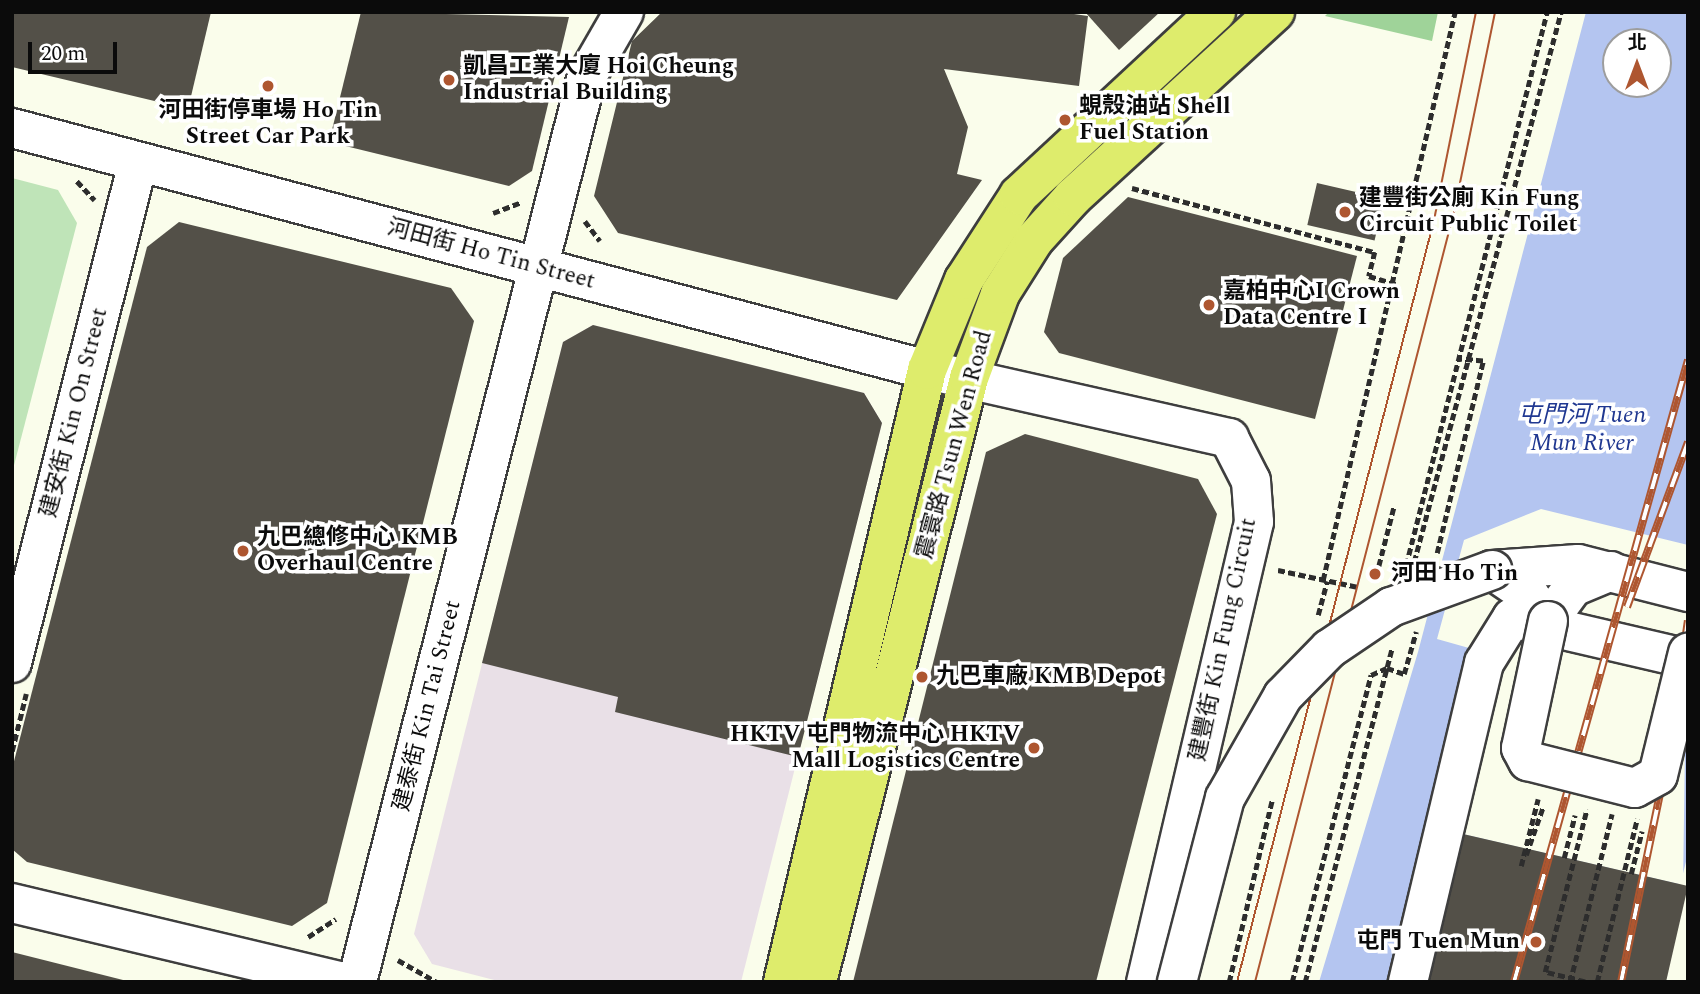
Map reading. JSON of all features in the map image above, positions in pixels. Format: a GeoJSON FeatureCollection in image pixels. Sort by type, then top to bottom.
{"type":"FeatureCollection","features":[{"type":"Feature","properties":{"kind":"main road","name":"震寰路 Tsun Wen Road"},"geometry":{"type":"LineString","coordinates":[[783,982],[927,370],[975,258],[1011,204],[1216,12]]}},
{"type":"Feature","properties":{"kind":"main road","name":"震寰路 Tsun Wen Road"},"geometry":{"type":"LineString","coordinates":[[817,982],[969,378],[1000,294],[1046,226],[1275,12]]}},
{"type":"Feature","properties":{"kind":"street","name":"建泰街 Kin Tai Street"},"geometry":{"type":"LineString","coordinates":[[357,982],[541,268],[587,76],[624,12]]}},
{"type":"Feature","properties":{"kind":"street","name":"河田街 Ho Tin Street"},"geometry":{"type":"LineString","coordinates":[[12,128],[927,370],[969,378]]}},
{"type":"Feature","properties":{"kind":"street","name":"建安街 Kin On Street"},"geometry":{"type":"LineString","coordinates":[[20,674],[138,162]]}},
{"type":"Feature","properties":{"kind":"street","name":"建豐街 Kin Fung Circuit"},"geometry":{"type":"LineString","coordinates":[[969,378],[1228,438],[1251,481],[1255,522],[1146,982]]}},
{"type":"Feature","properties":{"kind":"street"},"geometry":{"type":"LineString","coordinates":[[1177,982],[1225,798],[1283,696],[1329,649],[1382,613],[1492,570],[1578,565],[1688,592]]}},
{"type":"Feature","properties":{"kind":"street"},"geometry":{"type":"LineString","coordinates":[[1492,570],[1530,596],[1521,748],[1528,761],[1635,788],[1658,775],[1688,653]]}},
{"type":"Feature","properties":{"kind":"street"},"geometry":{"type":"LineString","coordinates":[[1408,982],[1484,663],[1530,620],[1573,587],[1611,571]]}},
{"type":"Feature","properties":{"kind":"street"},"geometry":{"type":"LineString","coordinates":[[1530,620],[1688,659]]}},
{"type":"Feature","properties":{"kind":"street"},"geometry":{"type":"LineString","coordinates":[[12,903],[344,982]]}},
{"type":"Feature","properties":{"kind":"path"},"geometry":{"type":"LineString","coordinates":[[1315,628],[1396,284],[1455,12]]}},
{"type":"Feature","properties":{"kind":"path"},"geometry":{"type":"LineString","coordinates":[[1405,569],[1547,12]]}},
{"type":"Feature","properties":{"kind":"path"},"geometry":{"type":"LineString","coordinates":[[1411,574],[1472,360],[1561,12]]}},
{"type":"Feature","properties":{"kind":"path"},"geometry":{"type":"LineString","coordinates":[[66,171],[95,199],[95,211]]}},
{"type":"Feature","properties":{"kind":"path"},"geometry":{"type":"LineString","coordinates":[[1124,186],[1375,252],[1368,276],[1396,284]]}},
{"type":"Feature","properties":{"kind":"path"},"geometry":{"type":"LineString","coordinates":[[1436,557],[1483,361],[1460,359]]}},
{"type":"Feature","properties":{"kind":"path"},"geometry":{"type":"LineString","coordinates":[[1373,590],[1394,506]]}},
{"type":"Feature","properties":{"kind":"path"},"geometry":{"type":"LineString","coordinates":[[1273,568],[1365,589]]}},
{"type":"Feature","properties":{"kind":"path"},"geometry":{"type":"LineString","coordinates":[[1292,982],[1371,675],[1387,668],[1404,674],[1418,627]]}},
{"type":"Feature","properties":{"kind":"path"},"geometry":{"type":"LineString","coordinates":[[12,751],[20,674]]}},
{"type":"Feature","properties":{"kind":"path"},"geometry":{"type":"LineString","coordinates":[[1305,982],[1384,678]]}},
{"type":"Feature","properties":{"kind":"path"},"geometry":{"type":"LineString","coordinates":[[1585,982],[1545,972],[1590,798]]}},
{"type":"Feature","properties":{"kind":"path"},"geometry":{"type":"LineString","coordinates":[[1229,982],[1272,800]]}},
{"type":"Feature","properties":{"kind":"path"},"geometry":{"type":"LineString","coordinates":[[1571,980],[1615,804]]}},
{"type":"Feature","properties":{"kind":"path"},"geometry":{"type":"LineString","coordinates":[[1521,866],[1543,807]]}},
{"type":"Feature","properties":{"kind":"path"},"geometry":{"type":"LineString","coordinates":[[1597,982],[1639,810]]}},
{"type":"Feature","properties":{"kind":"path"},"geometry":{"type":"LineString","coordinates":[[1564,858],[1575,815]]}},
{"type":"Feature","properties":{"kind":"path"},"geometry":{"type":"LineString","coordinates":[[1631,874],[1642,831]]}},
{"type":"Feature","properties":{"kind":"path"},"geometry":{"type":"LineString","coordinates":[[301,938],[336,919],[340,906]]}},
{"type":"Feature","properties":{"kind":"shaded area"},"geometry":{"type":"Polygon","coordinates":[[[593,325],[864,393],[882,423],[741,982],[502,982],[432,964],[414,934],[563,342],[593,325]]]}},
{"type":"Feature","properties":{"kind":"green space"},"geometry":{"type":"Polygon","coordinates":[[[1329,12],[1438,12],[1432,41],[1325,16],[1329,12]]]}},
{"type":"Feature","properties":{"kind":"green space"},"geometry":{"type":"Polygon","coordinates":[[[12,178],[58,190],[77,223],[12,473],[12,178]]]}},
{"type":"Feature","properties":{"kind":"water"},"geometry":{"type":"Polygon","coordinates":[[[1586,12],[1688,12],[1688,854],[1655,982],[1319,982],[1418,652],[1586,12]]]}},
{"type":"Feature","properties":{"kind":"pier","name":"屯門河 Tuen Mun River"},"geometry":{"type":"Polygon","coordinates":[[[1541,509],[1688,545],[1683,885],[1424,825],[1469,648],[1437,639],[1464,540],[1541,509]]]}},
{"type":"Feature","properties":{"kind":"building"},"geometry":{"type":"Polygon","coordinates":[[[12,12],[211,12],[188,109],[12,67],[12,12]]]}},
{"type":"Feature","properties":{"kind":"building","name":"凱昌工業大廈 Hoi Cheung Industrial Building"},"geometry":{"type":"Polygon","coordinates":[[[361,12],[569,17],[532,171],[509,186],[329,142],[361,12]]]}},
{"type":"Feature","properties":{"kind":"building"},"geometry":{"type":"Polygon","coordinates":[[[662,12],[1060,12],[1088,16],[1079,86],[944,69],[968,127],[957,174],[982,180],[897,300],[618,233],[594,196],[632,41],[662,12]]]}},
{"type":"Feature","properties":{"kind":"building"},"geometry":{"type":"Polygon","coordinates":[[[1085,12],[1160,12],[1119,50],[1085,12]]]}},
{"type":"Feature","properties":{"kind":"building","name":"建豐街公廁 Kin Fung Circuit Public Toilet"},"geometry":{"type":"Polygon","coordinates":[[[1317,183],[1384,199],[1375,240],[1307,225],[1317,183]]]}},
{"type":"Feature","properties":{"kind":"building","name":"嘉柏中心I Crown Data Centre I"},"geometry":{"type":"Polygon","coordinates":[[[1128,197],[1357,256],[1315,419],[1059,353],[1044,332],[1063,258],[1128,197]]]}},
{"type":"Feature","properties":{"kind":"building","name":"九巴總修中心 KMB Overhaul Centre"},"geometry":{"type":"Polygon","coordinates":[[[179,222],[451,288],[474,321],[327,903],[292,926],[27,862],[12,849],[12,769],[147,247],[179,222]]]}},
{"type":"Feature","properties":{"kind":"building"},"geometry":{"type":"Polygon","coordinates":[[[593,325],[864,393],[882,423],[798,757],[615,712],[618,697],[482,663],[563,342],[593,325]]]}},
{"type":"Feature","properties":{"kind":"building","name":"HKTV 屯門物流中心 HKTV Mall Logistics Centre"},"geometry":{"type":"Polygon","coordinates":[[[1025,434],[1198,479],[1217,514],[1096,982],[853,982],[986,452],[1025,434]]]}},
{"type":"Feature","properties":{"kind":"building","name":"屯門 Tuen Mun"},"geometry":{"type":"Polygon","coordinates":[[[1424,825],[1688,886],[1666,982],[1386,982],[1424,825]]]}},
{"type":"Feature","properties":{"kind":"building"},"geometry":{"type":"Polygon","coordinates":[[[12,952],[127,981],[127,982],[12,982],[12,952]]]}},
{"type":"Feature","properties":{"kind":"tram line"},"geometry":{"type":"LineString","coordinates":[[1237,982],[1434,220],[1476,12]]}},
{"type":"Feature","properties":{"kind":"tram line"},"geometry":{"type":"LineString","coordinates":[[1255,982],[1454,212],[1495,12]]}},
{"type":"Feature","properties":{"kind":"railway"},"geometry":{"type":"LineString","coordinates":[[1514,982],[1688,360]]}},
{"type":"Feature","properties":{"kind":"railway"},"geometry":{"type":"LineString","coordinates":[[1627,607],[1688,442]]}},
{"type":"Feature","properties":{"kind":"railway"},"geometry":{"type":"LineString","coordinates":[[1681,669],[1688,620]]}},
{"type":"Feature","properties":{"kind":"railway"},"geometry":{"type":"LineString","coordinates":[[1621,982],[1688,658]]}},
{"type":"Feature","properties":{"kind":"place","name":"凱昌工業大廈 Hoi Cheung Industrial Building"},"geometry":{"type":"Point","coordinates":[449,80]}},
{"type":"Feature","properties":{"kind":"place","name":"河田街停車場 Ho Tin Street Car Park"},"geometry":{"type":"Point","coordinates":[268,86]}},
{"type":"Feature","properties":{"kind":"place","name":"蜆殼油站 Shell Fuel Station"},"geometry":{"type":"Point","coordinates":[1065,120]}},
{"type":"Feature","properties":{"kind":"place","name":"建豐街公廁 Kin Fung Circuit Public Toilet"},"geometry":{"type":"Point","coordinates":[1345,212]}},
{"type":"Feature","properties":{"kind":"place","name":"嘉柏中心I Crown Data Centre I"},"geometry":{"type":"Point","coordinates":[1209,305]}},
{"type":"Feature","properties":{"kind":"place","name":"九巴總修中心 KMB Overhaul Centre"},"geometry":{"type":"Point","coordinates":[243,551]}},
{"type":"Feature","properties":{"kind":"place","name":"河田 Ho Tin"},"geometry":{"type":"Point","coordinates":[1375,574]}},
{"type":"Feature","properties":{"kind":"place","name":"九巴車廠 KMB Depot"},"geometry":{"type":"Point","coordinates":[922,677]}},
{"type":"Feature","properties":{"kind":"place","name":"HKTV 屯門物流中心 HKTV Mall Logistics Centre"},"geometry":{"type":"Point","coordinates":[1034,748]}},
{"type":"Feature","properties":{"kind":"place","name":"屯門 Tuen Mun"},"geometry":{"type":"Point","coordinates":[1536,942]}}]}
